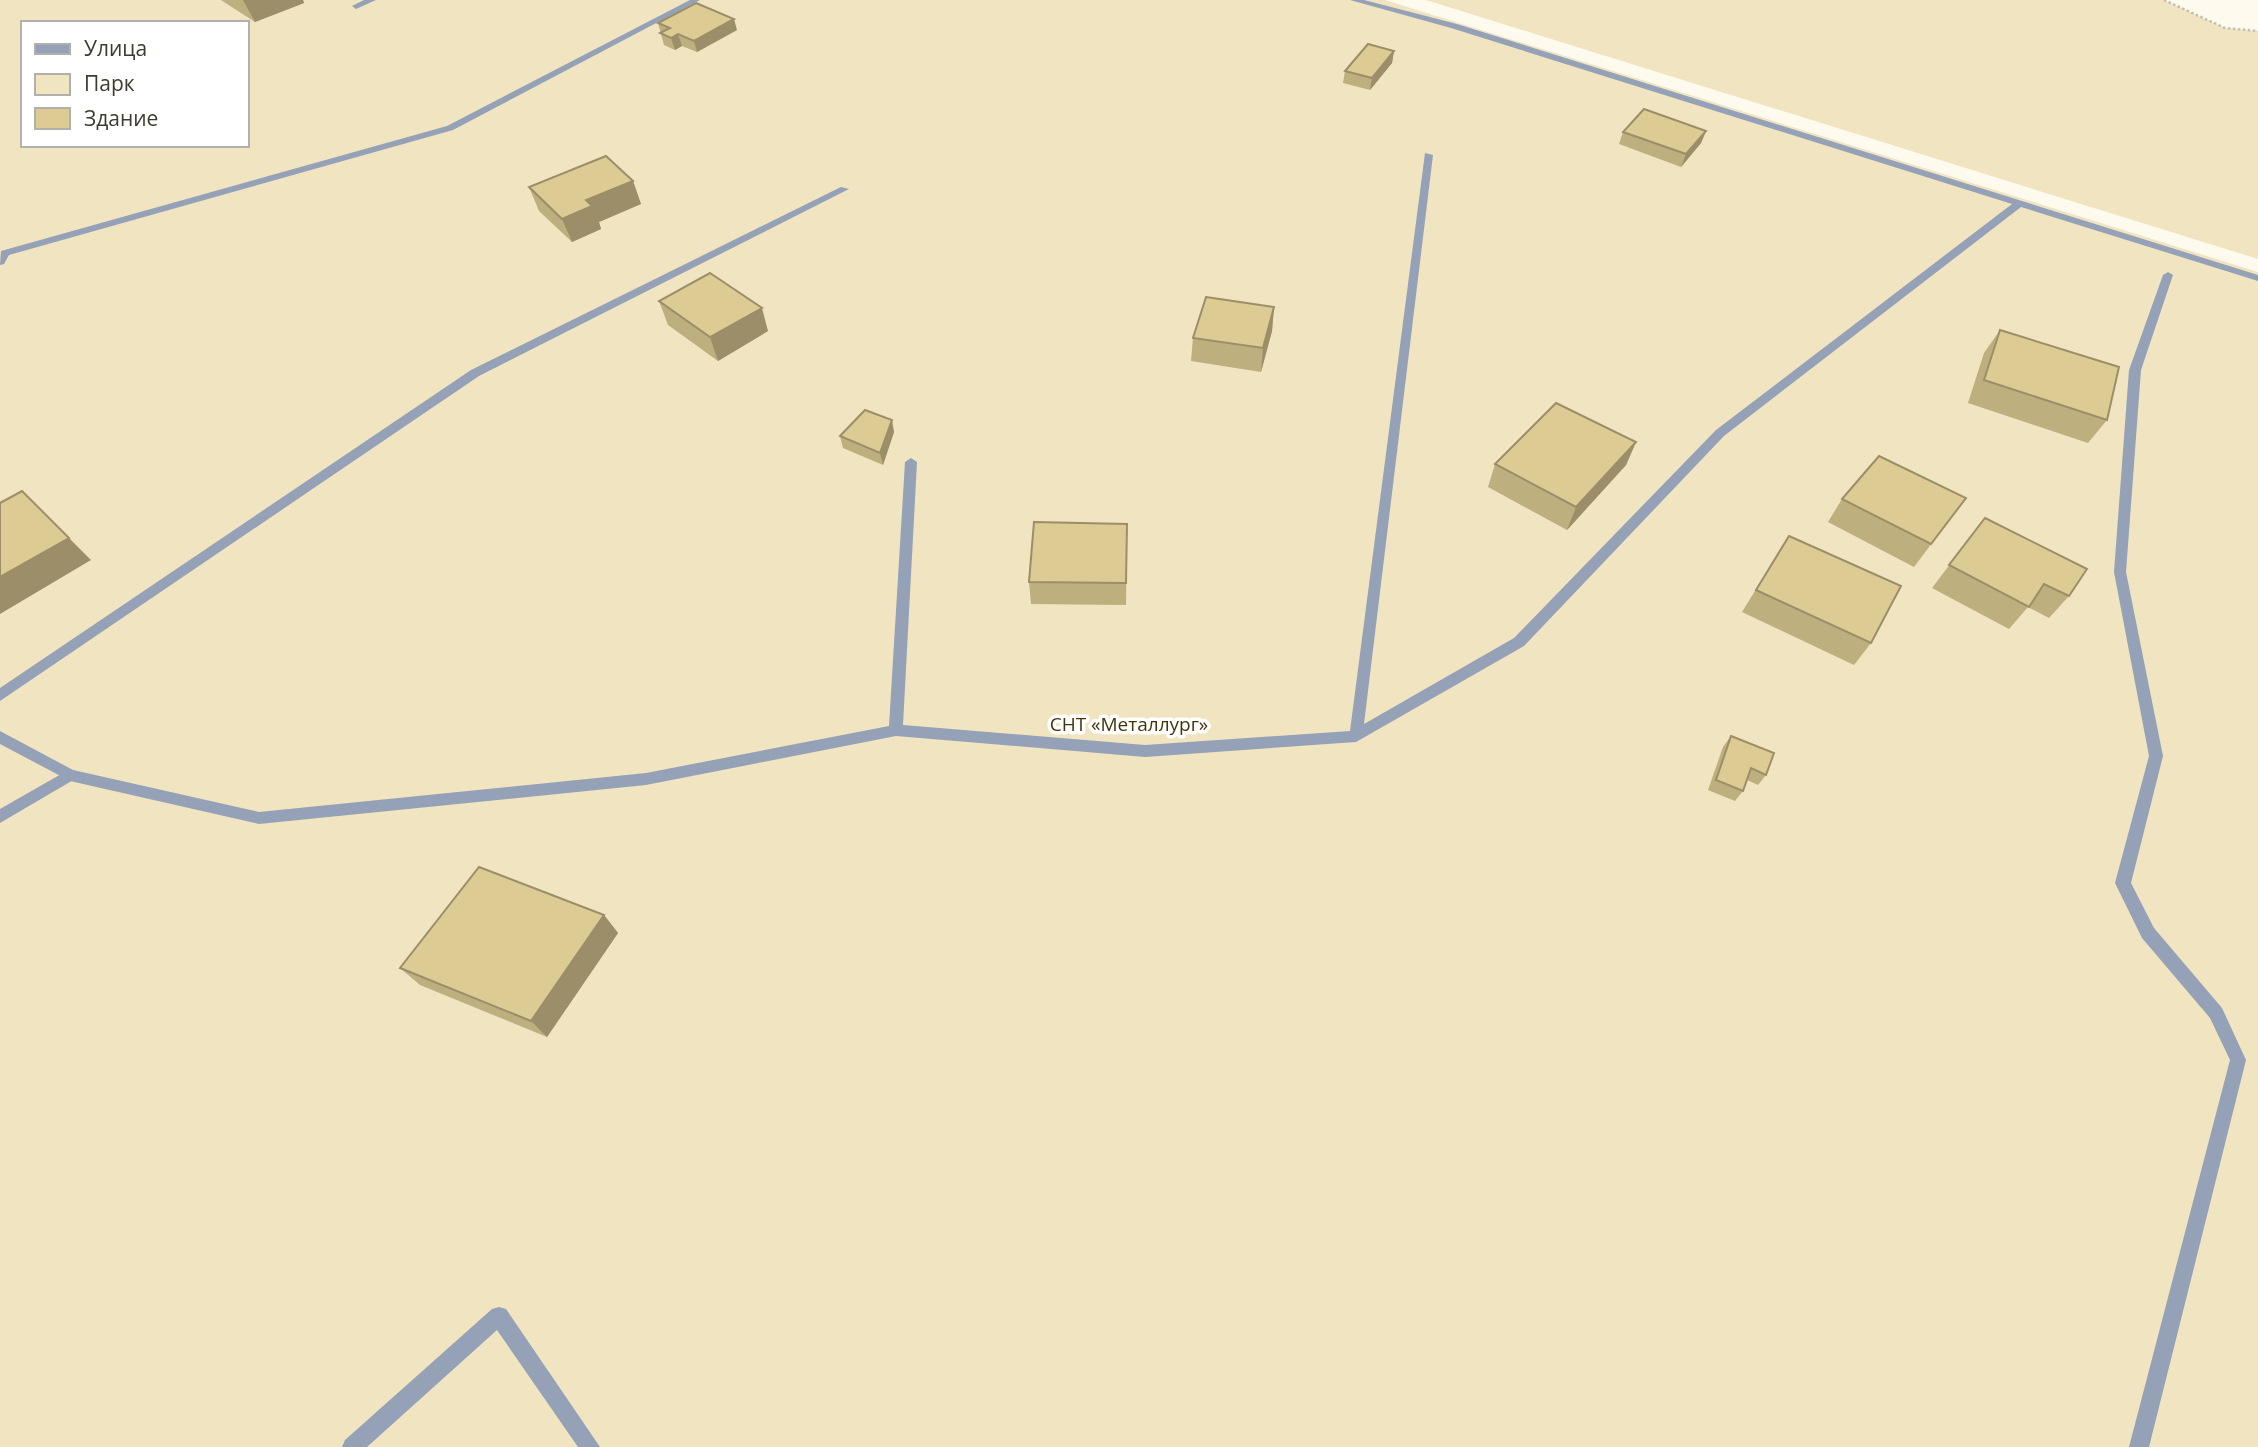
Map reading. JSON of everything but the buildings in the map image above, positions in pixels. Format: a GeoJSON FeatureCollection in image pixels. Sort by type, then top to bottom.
{"type":"FeatureCollection","features":[{"type":"Feature","properties":{"kind":"street"},"geometry":{"type":"LineString","coordinates":[[356,6],[372,0]]}},
{"type":"Feature","properties":{"kind":"street"},"geometry":{"type":"LineString","coordinates":[[0,262],[5,254],[450,128],[696,0]]}},
{"type":"Feature","properties":{"kind":"street"},"geometry":{"type":"LineString","coordinates":[[1353,0],[1454,26],[2258,278]]}},
{"type":"Feature","properties":{"kind":"street"},"geometry":{"type":"LineString","coordinates":[[1356,736],[1428,155]]}},
{"type":"Feature","properties":{"kind":"street"},"geometry":{"type":"LineString","coordinates":[[0,695],[475,373],[844,189]]}},
{"type":"Feature","properties":{"kind":"street"},"geometry":{"type":"LineString","coordinates":[[0,737],[69,775],[259,818],[646,779],[896,730],[1145,751],[1356,736],[1519,642],[1720,433],[2019,204]]}},
{"type":"Feature","properties":{"kind":"street"},"geometry":{"type":"LineString","coordinates":[[2139,1447],[2238,1060],[2216,1013],[2148,933],[2123,883],[2156,756],[2120,572],[2135,370],[2168,275]]}},
{"type":"Feature","properties":{"kind":"street"},"geometry":{"type":"LineString","coordinates":[[896,730],[911,462]]}},
{"type":"Feature","properties":{"kind":"street"},"geometry":{"type":"LineString","coordinates":[[0,817],[69,775]]}},
{"type":"Feature","properties":{"kind":"street"},"geometry":{"type":"LineString","coordinates":[[352,1447],[499,1316],[590,1447]]}},
{"type":"Feature","properties":{"kind":"path"},"geometry":{"type":"LineString","coordinates":[[2164,0],[2225,28],[2258,31]]}},
{"type":"Feature","properties":{"kind":"green space","name":"СНТ «Металлург»"},"geometry":{"type":"Polygon","coordinates":[[[0,0],[1385,0],[2258,272],[2258,1447],[0,1447],[0,0]]]}},
{"type":"Feature","properties":{"kind":"green space"},"geometry":{"type":"Polygon","coordinates":[[[1426,0],[2164,0],[2225,28],[2258,31],[2258,259],[1426,0]]]}}]}
